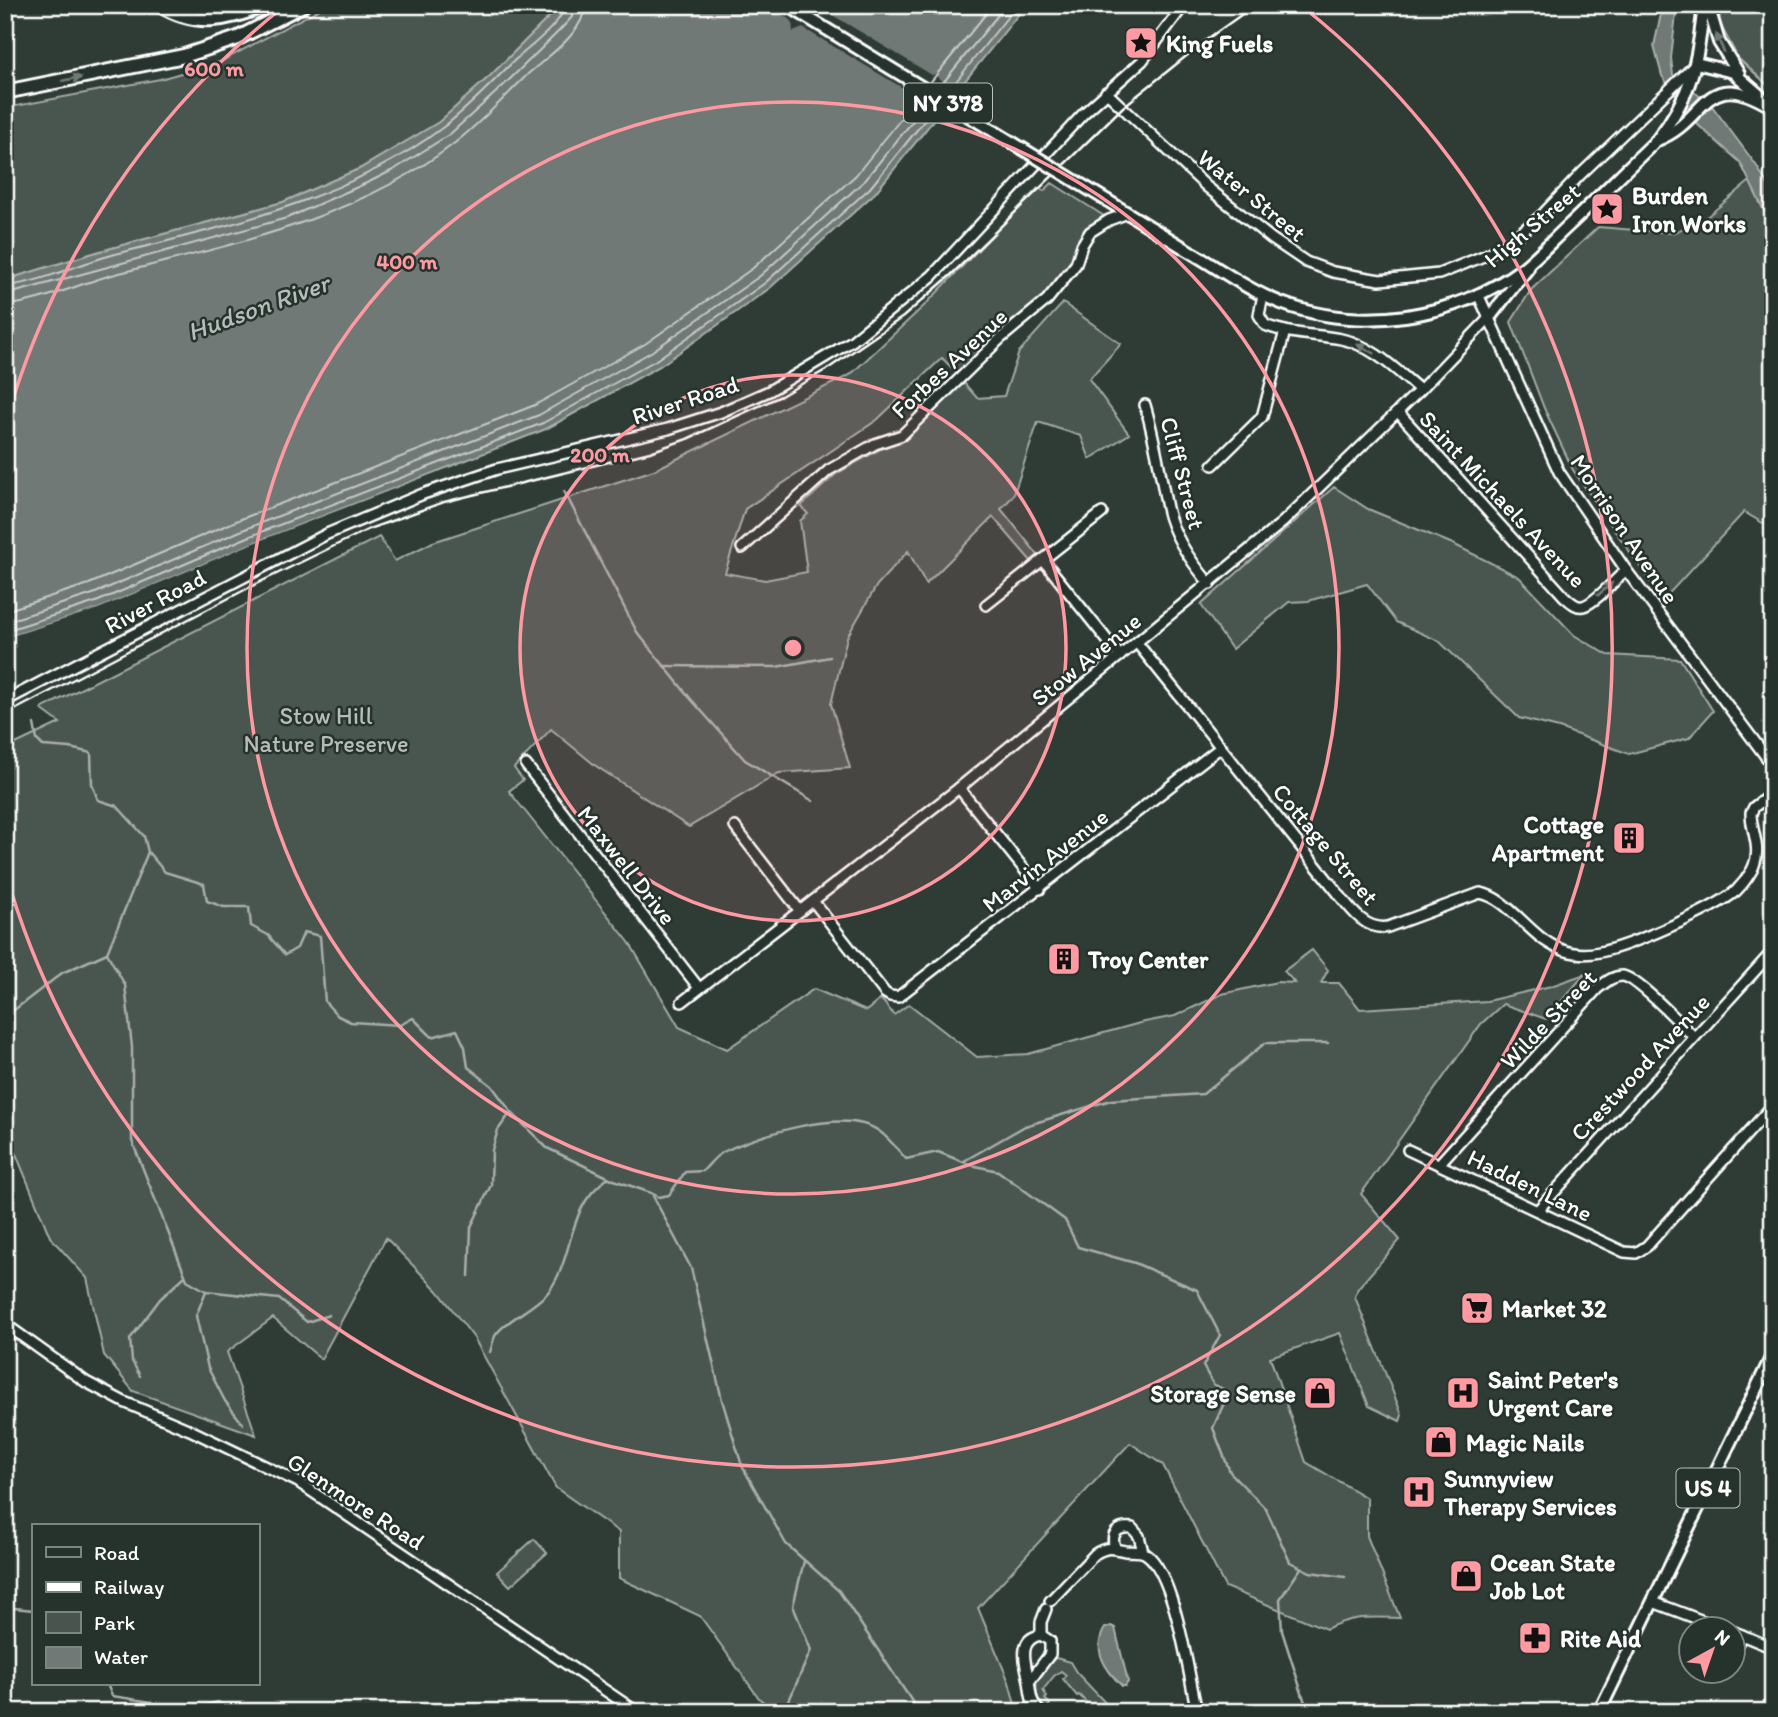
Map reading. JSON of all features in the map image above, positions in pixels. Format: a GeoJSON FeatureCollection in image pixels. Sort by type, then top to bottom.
{"type":"FeatureCollection","features":[{"type":"Feature","properties":{"kind":"highway"},"geometry":{"type":"LineString","coordinates":[[160,5],[183,17],[208,21],[232,17],[264,5]]}},
{"type":"Feature","properties":{"kind":"highway"},"geometry":{"type":"LineString","coordinates":[[5,92],[184,57],[238,38],[303,5]]}},
{"type":"Feature","properties":{"kind":"main road","name":"High Street"},"geometry":{"type":"LineString","coordinates":[[787,5],[1263,295],[1318,313],[1378,319],[1435,310],[1478,294],[1510,277],[1538,254],[1657,140],[1671,135],[1678,122],[1706,100],[1718,93],[1733,91],[1751,96],[1771,107]]}},
{"type":"Feature","properties":{"kind":"main road"},"geometry":{"type":"LineString","coordinates":[[1678,122],[1686,81],[1696,63],[1706,5]]}},
{"type":"Feature","properties":{"kind":"main road"},"geometry":{"type":"LineString","coordinates":[[1706,5],[1729,62],[1740,77],[1771,107]]}},
{"type":"Feature","properties":{"kind":"main road"},"geometry":{"type":"LineString","coordinates":[[1696,63],[1724,69],[1740,77]]}},
{"type":"Feature","properties":{"kind":"main road"},"geometry":{"type":"LineString","coordinates":[[1489,318],[1538,254]]}},
{"type":"Feature","properties":{"kind":"main road","name":"US 4"},"geometry":{"type":"LineString","coordinates":[[1599,1712],[1773,1354]]}},
{"type":"Feature","properties":{"kind":"street","name":"River Road"},"geometry":{"type":"LineString","coordinates":[[5,702],[327,534],[423,494],[497,469],[668,429],[769,391],[852,341],[923,284],[1106,92],[1142,61],[1184,5]]}},
{"type":"Feature","properties":{"kind":"street","name":"Water Street"},"geometry":{"type":"LineString","coordinates":[[1106,92],[1207,187],[1272,239],[1306,262],[1333,272],[1380,280],[1440,274],[1486,255],[1508,242],[1541,216],[1581,174],[1686,81]]}},
{"type":"Feature","properties":{"kind":"street","name":"Forbes Avenue"},"geometry":{"type":"LineString","coordinates":[[742,548],[830,470],[874,444],[902,435],[1001,338],[1047,300],[1076,264],[1082,245],[1090,232],[1109,220],[1128,213]]}},
{"type":"Feature","properties":{"kind":"street","name":"Morrison Avenue"},"geometry":{"type":"LineString","coordinates":[[1478,294],[1559,472],[1626,570],[1773,766]]}},
{"type":"Feature","properties":{"kind":"street"},"geometry":{"type":"LineString","coordinates":[[1263,295],[1259,309],[1260,320],[1265,325],[1353,343],[1377,355],[1420,390]]}},
{"type":"Feature","properties":{"kind":"street","name":"Stow Avenue"},"geometry":{"type":"LineString","coordinates":[[682,1002],[960,788],[1210,584],[1283,522],[1398,412],[1489,318]]}},
{"type":"Feature","properties":{"kind":"street"},"geometry":{"type":"LineString","coordinates":[[1213,466],[1260,421],[1285,331]]}},
{"type":"Feature","properties":{"kind":"street","name":"Cliff Street"},"geometry":{"type":"LineString","coordinates":[[1146,405],[1168,509],[1192,563],[1210,584]]}},
{"type":"Feature","properties":{"kind":"street","name":"Saint Michaels Avenue"},"geometry":{"type":"LineString","coordinates":[[1398,412],[1576,606],[1583,606],[1626,570]]}},
{"type":"Feature","properties":{"kind":"street"},"geometry":{"type":"LineString","coordinates":[[986,605],[1102,513]]}},
{"type":"Feature","properties":{"kind":"street"},"geometry":{"type":"LineString","coordinates":[[1043,560],[1120,656]]}},
{"type":"Feature","properties":{"kind":"street","name":"Cottage Street"},"geometry":{"type":"LineString","coordinates":[[1137,643],[1357,917],[1374,928],[1388,927],[1480,893],[1487,894],[1503,904],[1543,941],[1570,952],[1585,954],[1620,946],[1700,911],[1736,891],[1750,873],[1757,852],[1751,813],[1754,807],[1773,793]]}},
{"type":"Feature","properties":{"kind":"street","name":"Marvin Avenue"},"geometry":{"type":"LineString","coordinates":[[813,901],[890,996],[898,997],[1221,747]]}},
{"type":"Feature","properties":{"kind":"street","name":"Maxwell Drive"},"geometry":{"type":"LineString","coordinates":[[526,765],[699,988]]}},
{"type":"Feature","properties":{"kind":"street"},"geometry":{"type":"LineString","coordinates":[[960,788],[1040,889]]}},
{"type":"Feature","properties":{"kind":"street"},"geometry":{"type":"LineString","coordinates":[[735,827],[800,911]]}},
{"type":"Feature","properties":{"kind":"street","name":"Crestwood Avenue"},"geometry":{"type":"LineString","coordinates":[[1538,1210],[1773,951]]}},
{"type":"Feature","properties":{"kind":"street","name":"Wilde Street"},"geometry":{"type":"LineString","coordinates":[[1440,1163],[1597,989],[1611,978],[1622,976],[1637,983],[1694,1037]]}},
{"type":"Feature","properties":{"kind":"street","name":"Hadden Lane"},"geometry":{"type":"LineString","coordinates":[[1408,1150],[1624,1252],[1636,1253],[1647,1246],[1773,1105]]}},
{"type":"Feature","properties":{"kind":"street","name":"Glenmore Road"},"geometry":{"type":"LineString","coordinates":[[5,1324],[86,1382],[298,1482],[637,1712]]}},
{"type":"Feature","properties":{"kind":"street"},"geometry":{"type":"LineString","coordinates":[[1115,1547],[1112,1539],[1114,1533],[1123,1528],[1132,1528],[1141,1540],[1143,1552]]}},
{"type":"Feature","properties":{"kind":"street"},"geometry":{"type":"LineString","coordinates":[[1041,1635],[1041,1622],[1048,1605],[1095,1553],[1104,1548],[1115,1547],[1143,1552],[1152,1560],[1167,1586],[1175,1610],[1197,1712]]}},
{"type":"Feature","properties":{"kind":"street"},"geometry":{"type":"LineString","coordinates":[[1653,1602],[1691,1616]]}},
{"type":"Feature","properties":{"kind":"street"},"geometry":{"type":"LineString","coordinates":[[1029,1682],[1051,1648],[1050,1642],[1041,1635]]}},
{"type":"Feature","properties":{"kind":"street"},"geometry":{"type":"LineString","coordinates":[[1040,1712],[1029,1692],[1024,1668],[1025,1651],[1031,1639],[1041,1635]]}},
{"type":"Feature","properties":{"kind":"street"},"geometry":{"type":"LineString","coordinates":[[1746,1637],[1773,1648]]}},
{"type":"Feature","properties":{"kind":"green space"},"geometry":{"type":"Polygon","coordinates":[[[327,5],[561,5],[439,122],[361,168],[283,202],[97,252],[5,280],[5,108],[160,79],[220,62],[327,5]]]}},
{"type":"Feature","properties":{"kind":"green space"},"geometry":{"type":"Polygon","coordinates":[[[1721,5],[1773,5],[1773,90],[1738,58],[1719,22],[1721,5]]]}},
{"type":"Feature","properties":{"kind":"green space"},"geometry":{"type":"Polygon","coordinates":[[[1750,181],[1773,229],[1773,529],[1744,512],[1663,600],[1573,470],[1544,408],[1511,322],[1531,290],[1598,227],[1672,233],[1703,220],[1750,181]]]}},
{"type":"Feature","properties":{"kind":"green space","name":"Stow Hill Nature Preserve"},"geometry":{"type":"Polygon","coordinates":[[[1052,183],[1104,216],[1088,228],[1074,262],[1048,293],[959,375],[942,358],[877,420],[745,509],[725,573],[765,580],[807,572],[800,521],[808,514],[801,506],[836,474],[904,436],[964,383],[977,398],[1004,396],[1019,352],[1063,303],[1121,344],[1089,379],[1129,434],[1090,459],[1081,436],[1038,422],[1013,496],[1001,509],[1038,555],[1031,561],[993,517],[926,584],[908,551],[877,585],[847,637],[831,704],[850,768],[779,773],[689,827],[596,766],[551,729],[514,768],[523,780],[509,791],[629,942],[679,1027],[727,1049],[814,989],[866,1011],[881,999],[894,1015],[909,1004],[977,1057],[1028,1054],[1175,1016],[1222,994],[1277,982],[1295,983],[1284,971],[1312,950],[1328,970],[1321,983],[1339,983],[1360,1009],[1487,1001],[1551,986],[1585,974],[1546,1019],[1503,1004],[1481,1024],[1361,1194],[1400,1240],[1358,1288],[1355,1297],[1402,1415],[1400,1421],[1369,1406],[1340,1333],[1270,1357],[1306,1462],[1367,1498],[1367,1536],[1400,1618],[1353,1619],[1326,1629],[1225,1587],[1163,1465],[1130,1443],[978,1608],[1009,1682],[1017,1712],[774,1712],[759,1698],[700,1616],[619,1578],[619,1532],[556,1488],[474,1338],[438,1291],[386,1238],[321,1359],[273,1318],[227,1352],[256,1435],[133,1391],[104,1355],[87,1278],[50,1237],[5,1127],[5,749],[60,723],[41,709],[379,537],[395,561],[433,542],[654,470],[850,375],[927,303],[1038,188],[1044,191],[1052,183]]]}},
{"type":"Feature","properties":{"kind":"green space"},"geometry":{"type":"Polygon","coordinates":[[[1334,487],[1368,509],[1453,544],[1519,577],[1574,635],[1608,655],[1680,659],[1713,711],[1689,738],[1629,754],[1559,728],[1519,718],[1439,641],[1396,622],[1367,584],[1308,601],[1289,602],[1232,649],[1201,605],[1334,487]]]}},
{"type":"Feature","properties":{"kind":"green space"},"geometry":{"type":"Polygon","coordinates":[[[534,1539],[547,1553],[510,1586],[497,1572],[534,1539]]]}},
{"type":"Feature","properties":{"kind":"green space"},"geometry":{"type":"Polygon","coordinates":[[[1056,1658],[1070,1662],[1076,1672],[1114,1712],[1096,1712],[1077,1696],[1063,1679],[1066,1675],[1061,1671],[1043,1690],[1047,1697],[1045,1699],[1050,1704],[1046,1709],[1037,1696],[1037,1682],[1044,1669],[1056,1658]]]}},
{"type":"Feature","properties":{"kind":"water","name":"Hudson River"},"geometry":{"type":"Polygon","coordinates":[[[561,5],[1026,5],[875,193],[770,288],[660,366],[546,429],[251,544],[98,609],[5,638],[5,280],[97,252],[283,202],[361,168],[439,122],[561,5]]]}},
{"type":"Feature","properties":{"kind":"water"},"geometry":{"type":"Polygon","coordinates":[[[1663,5],[1677,5],[1671,58],[1673,75],[1712,106],[1756,165],[1773,194],[1773,229],[1740,162],[1697,124],[1662,76],[1654,46],[1663,5]]]}},
{"type":"Feature","properties":{"kind":"water"},"geometry":{"type":"Polygon","coordinates":[[[1105,1628],[1115,1628],[1128,1682],[1125,1686],[1111,1673],[1100,1652],[1101,1636],[1105,1628]]]}},
{"type":"Feature","properties":{"kind":"pier"},"geometry":{"type":"Polygon","coordinates":[[[766,5],[816,5],[932,75],[936,74],[961,92],[944,113],[926,103],[916,107],[916,96],[803,28],[793,32],[792,21],[766,5]]]}},
{"type":"Feature","properties":{"kind":"pier"},"geometry":{"type":"Polygon","coordinates":[[[438,472],[440,476],[252,547],[99,612],[5,642],[5,638],[98,609],[251,544],[438,472]]]}},
{"type":"Feature","properties":{"kind":"waterway"},"geometry":{"type":"LineString","coordinates":[[564,491],[637,632],[690,698],[745,760],[813,801]]}},
{"type":"Feature","properties":{"kind":"waterway"},"geometry":{"type":"LineString","coordinates":[[664,666],[776,667],[830,657]]}},
{"type":"Feature","properties":{"kind":"waterway"},"geometry":{"type":"LineString","coordinates":[[34,724],[37,740],[43,746],[91,753],[92,784],[98,800],[117,806],[144,836],[148,852],[165,872],[204,884],[207,901],[224,907],[249,907],[251,926],[268,935],[285,955],[297,948],[304,932],[320,936],[325,1002],[338,1016],[351,1022],[400,1025],[413,1018],[432,1037],[457,1030],[465,1047],[468,1067],[492,1086],[511,1112],[547,1148],[614,1180],[659,1197],[669,1195],[685,1172],[703,1171],[720,1154],[757,1138],[823,1123],[864,1124],[883,1134],[906,1159],[938,1152],[971,1165],[998,1171],[1065,1220],[1078,1247],[1135,1263],[1197,1290],[1220,1335],[1203,1366],[1213,1384],[1229,1392],[1213,1428],[1230,1472],[1266,1509],[1290,1562],[1310,1572],[1345,1577]]}},
{"type":"Feature","properties":{"kind":"waterway"},"geometry":{"type":"LineString","coordinates":[[148,852],[107,953],[125,985],[132,1047],[132,1141],[187,1280],[206,1291],[279,1299],[307,1322],[329,1315]]}},
{"type":"Feature","properties":{"kind":"waterway"},"geometry":{"type":"LineString","coordinates":[[5,1017],[62,973],[107,953]]}},
{"type":"Feature","properties":{"kind":"waterway"},"geometry":{"type":"LineString","coordinates":[[964,1161],[1025,1126],[1111,1100],[1203,1094],[1265,1043],[1328,1043]]}},
{"type":"Feature","properties":{"kind":"waterway"},"geometry":{"type":"LineString","coordinates":[[469,1276],[471,1227],[491,1185],[492,1150],[498,1130],[511,1112]]}},
{"type":"Feature","properties":{"kind":"waterway"},"geometry":{"type":"LineString","coordinates":[[490,1352],[500,1330],[549,1291],[564,1262],[584,1203],[608,1178]]}},
{"type":"Feature","properties":{"kind":"waterway"},"geometry":{"type":"LineString","coordinates":[[653,1196],[691,1268],[722,1400],[742,1466],[786,1544],[839,1591],[919,1712]]}},
{"type":"Feature","properties":{"kind":"waterway"},"geometry":{"type":"LineString","coordinates":[[140,1376],[132,1361],[130,1339],[160,1299],[185,1276]]}},
{"type":"Feature","properties":{"kind":"waterway"},"geometry":{"type":"LineString","coordinates":[[206,1291],[196,1316],[208,1368],[225,1401],[243,1424]]}},
{"type":"Feature","properties":{"kind":"waterway"},"geometry":{"type":"LineString","coordinates":[[784,1712],[811,1650],[793,1606],[804,1561]]}},
{"type":"Feature","properties":{"kind":"waterway"},"geometry":{"type":"LineString","coordinates":[[1301,1568],[1280,1599],[1282,1631],[1308,1712]]}},
{"type":"Feature","properties":{"kind":"waterway"},"geometry":{"type":"LineString","coordinates":[[5,1607],[32,1610]]}},
{"type":"Feature","properties":{"kind":"waterway"},"geometry":{"type":"LineString","coordinates":[[108,1686],[112,1696],[152,1702],[159,1712]]}},
{"type":"Feature","properties":{"kind":"waterway"},"geometry":{"type":"LineString","coordinates":[[181,1712],[218,1702],[235,1712]]}},
{"type":"Feature","properties":{"kind":"railway"},"geometry":{"type":"LineString","coordinates":[[5,715],[256,584],[369,529],[444,502],[650,452],[687,439],[781,396],[829,368],[903,317],[951,275],[1123,107],[1210,37],[1255,5]]}},
{"type":"Feature","properties":{"kind":"place","name":"King Fuels"},"geometry":{"type":"Point","coordinates":[1141,43]}},
{"type":"Feature","properties":{"kind":"place","name":"Burden Iron Works"},"geometry":{"type":"Point","coordinates":[1607,209]}},
{"type":"Feature","properties":{"kind":"place","name":"Cottage Apartment"},"geometry":{"type":"Point","coordinates":[1629,838]}},
{"type":"Feature","properties":{"kind":"place","name":"Troy Center"},"geometry":{"type":"Point","coordinates":[1064,959]}},
{"type":"Feature","properties":{"kind":"place","name":"Market 32"},"geometry":{"type":"Point","coordinates":[1477,1308]}},
{"type":"Feature","properties":{"kind":"place","name":"Storage Sense"},"geometry":{"type":"Point","coordinates":[1320,1393]}},
{"type":"Feature","properties":{"kind":"place","name":"Saint Peter's Urgent Care"},"geometry":{"type":"Point","coordinates":[1463,1393]}},
{"type":"Feature","properties":{"kind":"place","name":"Magic Nails"},"geometry":{"type":"Point","coordinates":[1441,1442]}},
{"type":"Feature","properties":{"kind":"place","name":"Sunnyview Therapy Services"},"geometry":{"type":"Point","coordinates":[1419,1492]}},
{"type":"Feature","properties":{"kind":"place","name":"Ocean State Job Lot"},"geometry":{"type":"Point","coordinates":[1466,1576]}},
{"type":"Feature","properties":{"kind":"place","name":"Rite Aid"},"geometry":{"type":"Point","coordinates":[1535,1638]}}]}
